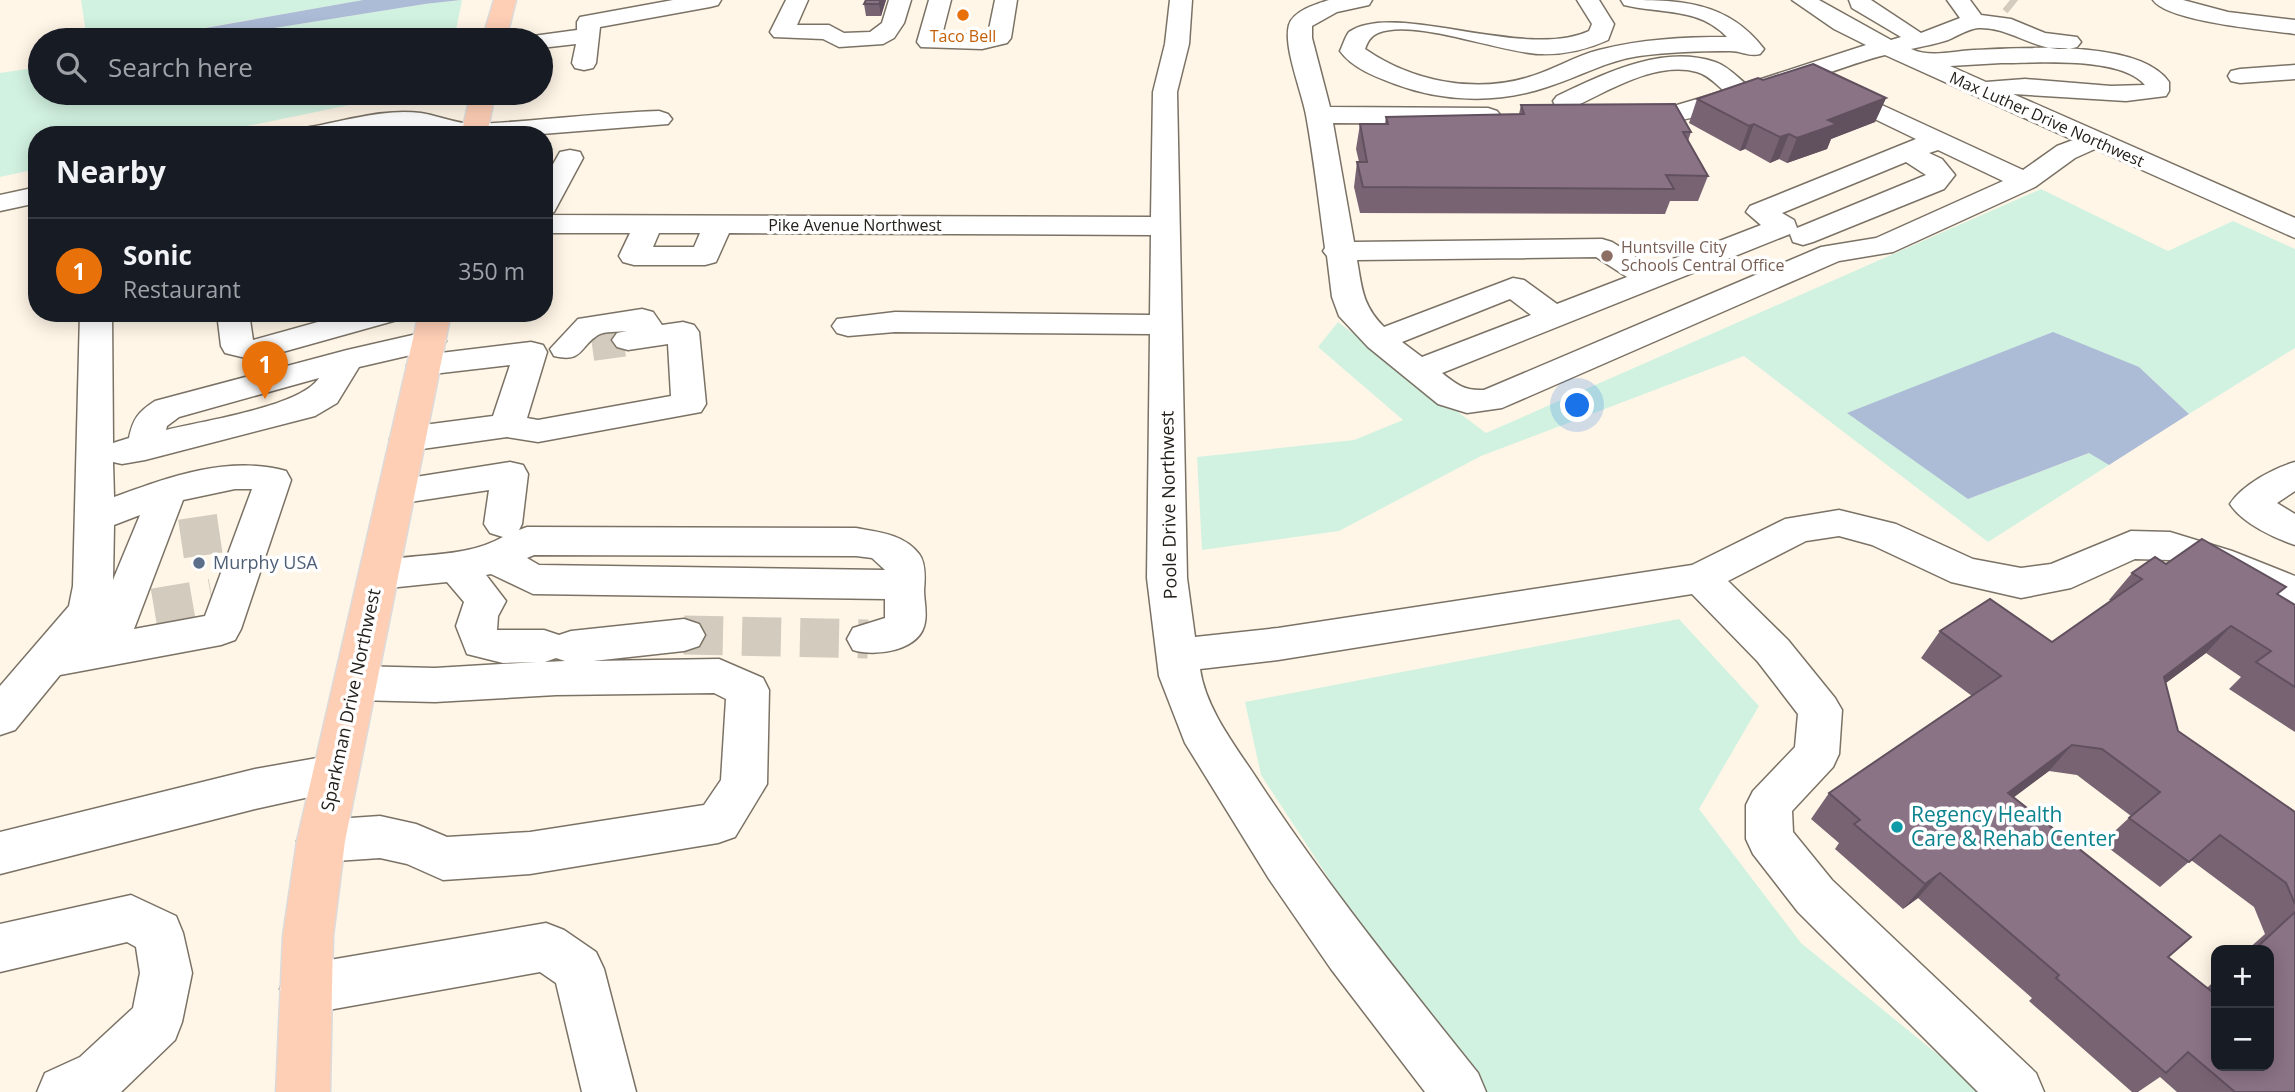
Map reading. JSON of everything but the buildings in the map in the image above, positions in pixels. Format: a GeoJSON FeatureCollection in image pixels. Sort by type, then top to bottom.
{"type":"FeatureCollection","features":[{"type":"Feature","properties":{"kind":"main road"},"geometry":{"type":"LineString","coordinates":[[497,28],[504,2]]}},
{"type":"Feature","properties":{"kind":"main road"},"geometry":{"type":"LineString","coordinates":[[476,126],[480,105]]}},
{"type":"Feature","properties":{"kind":"main road","name":"Sparkman Drive Northwest"},"geometry":{"type":"LineString","coordinates":[[303,1092],[308,936],[321,841],[430,340]]}},
{"type":"Feature","properties":{"kind":"street"},"geometry":{"type":"LineString","coordinates":[[584,63],[589,35],[588,22],[710,0]]}},
{"type":"Feature","properties":{"kind":"street"},"geometry":{"type":"LineString","coordinates":[[797,0],[782,32],[829,32],[839,40],[875,39],[886,33],[893,23],[900,0]]}},
{"type":"Feature","properties":{"kind":"street"},"geometry":{"type":"LineString","coordinates":[[930,40],[940,0]]}},
{"type":"Feature","properties":{"kind":"street"},"geometry":{"type":"LineString","coordinates":[[930,40],[971,38],[988,33],[998,0]]}},
{"type":"Feature","properties":{"kind":"street"},"geometry":{"type":"LineString","coordinates":[[930,40],[982,42],[999,38],[1006,0]]}},
{"type":"Feature","properties":{"kind":"street","name":"Poole Drive Northwest"},"geometry":{"type":"LineString","coordinates":[[1181,0],[1177,44],[1165,89],[1167,578],[1180,676],[1201,730],[1242,797],[1349,952],[1459,1092]]}},
{"type":"Feature","properties":{"kind":"street"},"geometry":{"type":"LineString","coordinates":[[1361,0],[1312,15],[1301,24],[1300,38],[1319,115],[1338,251],[1348,296],[1355,316],[1379,340],[1450,396],[1468,402],[1490,400],[1832,253],[1883,246],[2025,181],[2066,152],[2094,140]]}},
{"type":"Feature","properties":{"kind":"street"},"geometry":{"type":"LineString","coordinates":[[1588,0],[1603,24],[1600,36],[1587,43],[1538,46],[1502,41],[1416,20],[1395,20],[1375,23],[1360,30],[1353,40],[1352,51],[1368,64],[1395,77],[1430,86],[1498,90],[1527,85],[1605,56],[1672,47],[1746,44]]}},
{"type":"Feature","properties":{"kind":"street"},"geometry":{"type":"LineString","coordinates":[[1632,0],[1686,6],[1726,23],[1746,44],[1799,74],[2025,181]]}},
{"type":"Feature","properties":{"kind":"street","name":"Max Luther Drive Northwest"},"geometry":{"type":"LineString","coordinates":[[1803,0],[1889,48],[1921,51],[1978,88],[2295,229]]}},
{"type":"Feature","properties":{"kind":"street"},"geometry":{"type":"LineString","coordinates":[[1958,0],[1975,21]]}},
{"type":"Feature","properties":{"kind":"street"},"geometry":{"type":"LineString","coordinates":[[2164,0],[2190,12],[2214,18],[2295,25]]}},
{"type":"Feature","properties":{"kind":"street"},"geometry":{"type":"LineString","coordinates":[[2258,0],[2295,25]]}},
{"type":"Feature","properties":{"kind":"street"},"geometry":{"type":"LineString","coordinates":[[1860,2],[1921,51],[1950,58],[2112,61],[2141,69],[2158,82],[2157,91],[2144,93],[2065,91],[2037,87],[1978,88]]}},
{"type":"Feature","properties":{"kind":"street"},"geometry":{"type":"LineString","coordinates":[[1921,51],[1937,36],[2007,10],[2041,40],[2131,42]]}},
{"type":"Feature","properties":{"kind":"street"},"geometry":{"type":"LineString","coordinates":[[553,40],[589,35]]}},
{"type":"Feature","properties":{"kind":"street"},"geometry":{"type":"LineString","coordinates":[[1545,117],[1678,113],[1855,55],[1889,48]]}},
{"type":"Feature","properties":{"kind":"street"},"geometry":{"type":"LineString","coordinates":[[2032,58],[2065,91]]}},
{"type":"Feature","properties":{"kind":"street"},"geometry":{"type":"LineString","coordinates":[[1591,117],[1566,101],[1633,72],[1666,65],[1693,63],[1710,68],[1742,93]]}},
{"type":"Feature","properties":{"kind":"street"},"geometry":{"type":"LineString","coordinates":[[2240,76],[2295,72]]}},
{"type":"Feature","properties":{"kind":"street"},"geometry":{"type":"LineString","coordinates":[[345,126],[398,105]]}},
{"type":"Feature","properties":{"kind":"street"},"geometry":{"type":"LineString","coordinates":[[1319,115],[1519,116]]}},
{"type":"Feature","properties":{"kind":"street"},"geometry":{"type":"LineString","coordinates":[[543,126],[659,119]]}},
{"type":"Feature","properties":{"kind":"street"},"geometry":{"type":"LineString","coordinates":[[357,126],[390,121],[420,121],[436,126]]}},
{"type":"Feature","properties":{"kind":"street"},"geometry":{"type":"LineString","coordinates":[[1832,253],[1760,212],[1938,140]]}},
{"type":"Feature","properties":{"kind":"street"},"geometry":{"type":"LineString","coordinates":[[1417,371],[1650,279],[1934,183],[1941,175],[1932,164],[1907,152]]}},
{"type":"Feature","properties":{"kind":"street"},"geometry":{"type":"LineString","coordinates":[[553,189],[570,158]]}},
{"type":"Feature","properties":{"kind":"street"},"geometry":{"type":"LineString","coordinates":[[0,203],[28,197]]}},
{"type":"Feature","properties":{"kind":"street"},"geometry":{"type":"LineString","coordinates":[[553,223],[579,223]]}},
{"type":"Feature","properties":{"kind":"street"},"geometry":{"type":"LineString","coordinates":[[553,248],[569,238],[579,223]]}},
{"type":"Feature","properties":{"kind":"street","name":"Pike Avenue Northwest"},"geometry":{"type":"LineString","coordinates":[[579,223],[649,224],[634,256],[705,256],[718,224],[1166,226]]}},
{"type":"Feature","properties":{"kind":"street"},"geometry":{"type":"LineString","coordinates":[[1338,251],[1602,248],[1650,279]]}},
{"type":"Feature","properties":{"kind":"street"},"geometry":{"type":"LineString","coordinates":[[1379,340],[1513,287],[1554,317]]}},
{"type":"Feature","properties":{"kind":"street"},"geometry":{"type":"LineString","coordinates":[[95,457],[145,449],[303,408],[325,395],[347,360],[430,340],[531,352],[579,347],[589,326],[603,324],[642,319],[641,338],[683,332],[689,404],[538,431],[508,426],[408,439]]}},
{"type":"Feature","properties":{"kind":"street"},"geometry":{"type":"LineString","coordinates":[[0,717],[88,611],[93,586],[95,518],[96,322]]}},
{"type":"Feature","properties":{"kind":"street"},"geometry":{"type":"LineString","coordinates":[[234,322],[237,346],[254,351],[355,322]]}},
{"type":"Feature","properties":{"kind":"street"},"geometry":{"type":"LineString","coordinates":[[848,326],[895,322],[1166,325]]}},
{"type":"Feature","properties":{"kind":"street"},"geometry":{"type":"LineString","coordinates":[[508,426],[531,352]]}},
{"type":"Feature","properties":{"kind":"street"},"geometry":{"type":"LineString","coordinates":[[379,575],[456,567],[499,541],[510,474],[397,491]]}},
{"type":"Feature","properties":{"kind":"street"},"geometry":{"type":"LineString","coordinates":[[2295,474],[2249,504],[2295,531]]}},
{"type":"Feature","properties":{"kind":"street"},"geometry":{"type":"LineString","coordinates":[[50,660],[134,609],[168,524],[245,475],[273,480],[249,519],[227,584],[221,629],[134,609]]}},
{"type":"Feature","properties":{"kind":"street"},"geometry":{"type":"LineString","coordinates":[[95,518],[168,524]]}},
{"type":"Feature","properties":{"kind":"street"},"geometry":{"type":"LineString","coordinates":[[1177,655],[1279,644],[1700,578],[1798,529],[1839,523],[1884,534],[1965,572],[2021,583],[2057,578],[2131,545],[2170,546],[2218,561],[2295,592]]}},
{"type":"Feature","properties":{"kind":"street"},"geometry":{"type":"LineString","coordinates":[[499,541],[533,579],[905,585],[905,624],[891,635],[868,639]]}},
{"type":"Feature","properties":{"kind":"street"},"geometry":{"type":"LineString","coordinates":[[456,567],[486,601],[522,632],[570,641],[684,635]]}},
{"type":"Feature","properties":{"kind":"street"},"geometry":{"type":"LineString","coordinates":[[1700,578],[1773,651],[1820,710],[1817,754],[1769,805],[1770,839],[1815,896],[2017,1092]]}},
{"type":"Feature","properties":{"kind":"street"},"geometry":{"type":"LineString","coordinates":[[321,841],[380,837],[416,845],[443,859],[530,853],[718,823],[744,784],[748,690],[719,676],[556,678],[435,685],[355,683]]}},
{"type":"Feature","properties":{"kind":"street"},"geometry":{"type":"LineString","coordinates":[[0,853],[255,789],[334,774]]}},
{"type":"Feature","properties":{"kind":"street"},"geometry":{"type":"LineString","coordinates":[[0,948],[131,918],[158,933],[166,973],[156,1022],[82,1084],[45,1092]]}},
{"type":"Feature","properties":{"kind":"street"},"geometry":{"type":"LineString","coordinates":[[306,989],[546,947],[578,969],[610,1092]]}},
{"type":"Feature","properties":{"kind":"green space"},"geometry":{"type":"Polygon","coordinates":[[[81,0],[363,0],[204,28],[85,28],[81,0]]]}},
{"type":"Feature","properties":{"kind":"green space"},"geometry":{"type":"Polygon","coordinates":[[[462,0],[456,28],[275,28],[462,0]]]}},
{"type":"Feature","properties":{"kind":"green space"},"geometry":{"type":"Polygon","coordinates":[[[28,69],[28,105],[349,105],[248,126],[28,126],[28,171],[0,177],[0,73],[28,69]]]}},
{"type":"Feature","properties":{"kind":"green space"},"geometry":{"type":"Polygon","coordinates":[[[2041,189],[2168,251],[2233,221],[2295,249],[2295,348],[2189,414],[2139,367],[1968,499],[2090,453],[2109,465],[1988,542],[1744,356],[1481,456],[1339,531],[1202,550],[1197,457],[1354,440],[1403,420],[1318,347],[1338,322],[1486,433],[2041,189]]]}},
{"type":"Feature","properties":{"kind":"green space"},"geometry":{"type":"Polygon","coordinates":[[[1679,619],[1759,706],[1699,809],[1801,943],[1984,1092],[1481,1092],[1422,1021],[1261,775],[1245,702],[1679,619]]]}},
{"type":"Feature","properties":{"kind":"water"},"geometry":{"type":"Polygon","coordinates":[[[363,0],[461,0],[275,28],[205,28],[363,0]]]}},
{"type":"Feature","properties":{"kind":"water"},"geometry":{"type":"Polygon","coordinates":[[[2053,332],[2139,367],[2189,414],[2109,465],[2089,453],[1968,499],[1847,413],[2053,332]]]}},
{"type":"Feature","properties":{"kind":"tunnel"},"geometry":{"type":"LineString","coordinates":[[2010,0],[2015,4]]}},
{"type":"Feature","properties":{"kind":"tunnel"},"geometry":{"type":"LineString","coordinates":[[592,345],[628,340]]}},
{"type":"Feature","properties":{"kind":"tunnel"},"geometry":{"type":"LineString","coordinates":[[181,539],[235,531]]}},
{"type":"Feature","properties":{"kind":"tunnel"},"geometry":{"type":"LineString","coordinates":[[154,608],[212,598]]}},
{"type":"Feature","properties":{"kind":"tunnel"},"geometry":{"type":"LineString","coordinates":[[684,635],[868,639]]}},
{"type":"Feature","properties":{"kind":"place","name":"Taco Bell"},"geometry":{"type":"Point","coordinates":[963,15]}},
{"type":"Feature","properties":{"kind":"place","name":"Huntsville City Schools Central Office"},"geometry":{"type":"Point","coordinates":[1607,256]}},
{"type":"Feature","properties":{"kind":"place","name":"Sonic"},"geometry":{"type":"Point","coordinates":[265,399]}},
{"type":"Feature","properties":{"kind":"place","name":"Murphy USA"},"geometry":{"type":"Point","coordinates":[199,563]}},
{"type":"Feature","properties":{"kind":"place","name":"Regency Health Care & Rehab Center"},"geometry":{"type":"Point","coordinates":[1897,827]}}]}
